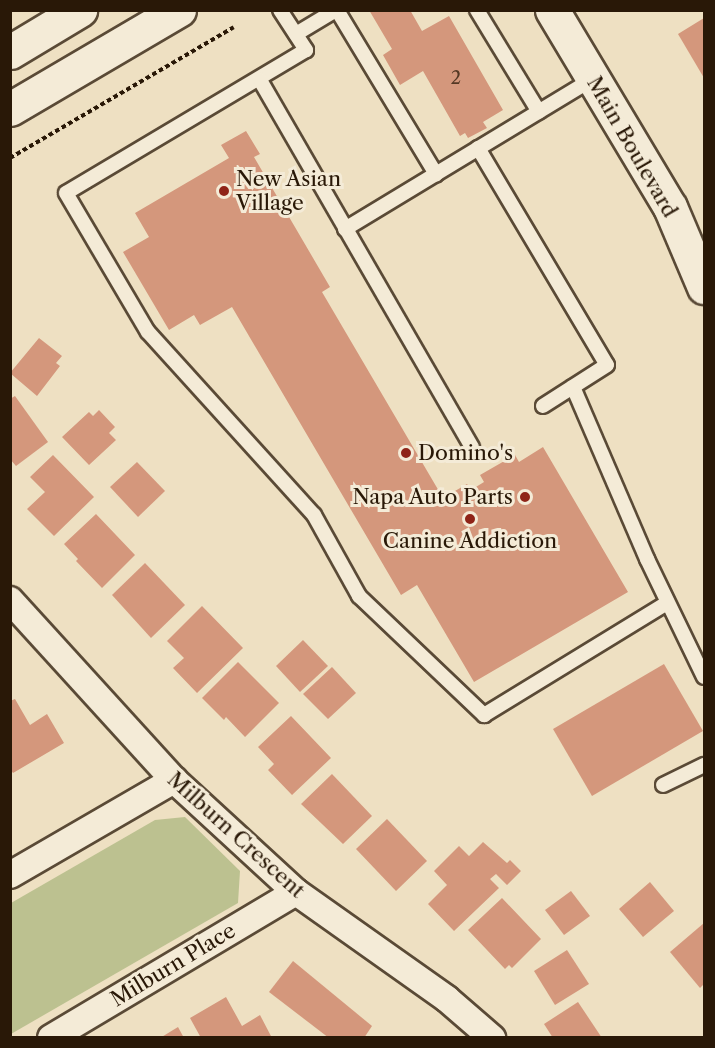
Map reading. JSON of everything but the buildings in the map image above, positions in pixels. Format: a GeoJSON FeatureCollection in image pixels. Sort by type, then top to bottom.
{"type":"FeatureCollection","features":[{"type":"Feature","properties":{"kind":"main road"},"geometry":{"type":"LineString","coordinates":[[10,25],[65,10]]}},
{"type":"Feature","properties":{"kind":"main road"},"geometry":{"type":"LineString","coordinates":[[10,52],[80,10]]}},
{"type":"Feature","properties":{"kind":"main road"},"geometry":{"type":"LineString","coordinates":[[10,109],[179,10]]}},
{"type":"Feature","properties":{"kind":"main road","name":"Main Boulevard"},"geometry":{"type":"LineString","coordinates":[[552,10],[670,207],[705,287]]}},
{"type":"Feature","properties":{"kind":"street","name":"Milburn Crescent"},"geometry":{"type":"LineString","coordinates":[[10,600],[174,780],[296,892],[447,999],[492,1038]]}},
{"type":"Feature","properties":{"kind":"street"},"geometry":{"type":"LineString","coordinates":[[10,875],[174,780]]}},
{"type":"Feature","properties":{"kind":"street","name":"Milburn Place"},"geometry":{"type":"LineString","coordinates":[[51,1038],[296,892]]}},
{"type":"Feature","properties":{"kind":"lane"},"geometry":{"type":"LineString","coordinates":[[280,10],[306,50],[260,80],[66,193],[148,332],[314,515],[359,596],[484,715],[668,603]]}},
{"type":"Feature","properties":{"kind":"lane"},"geometry":{"type":"LineString","coordinates":[[296,34],[337,10],[435,174]]}},
{"type":"Feature","properties":{"kind":"lane"},"geometry":{"type":"LineString","coordinates":[[477,10],[539,111]]}},
{"type":"Feature","properties":{"kind":"lane"},"geometry":{"type":"LineString","coordinates":[[345,229],[593,79]]}},
{"type":"Feature","properties":{"kind":"lane"},"geometry":{"type":"LineString","coordinates":[[260,80],[472,447]]}},
{"type":"Feature","properties":{"kind":"lane"},"geometry":{"type":"LineString","coordinates":[[478,148],[607,365],[543,406]]}},
{"type":"Feature","properties":{"kind":"lane"},"geometry":{"type":"LineString","coordinates":[[573,387],[668,603],[705,677]]}},
{"type":"Feature","properties":{"kind":"lane"},"geometry":{"type":"LineString","coordinates":[[663,785],[705,765]]}},
{"type":"Feature","properties":{"kind":"path"},"geometry":{"type":"LineString","coordinates":[[10,158],[234,27]]}},
{"type":"Feature","properties":{"kind":"green space"},"geometry":{"type":"Polygon","coordinates":[[[185,817],[240,871],[238,903],[11,1034],[11,903],[155,820],[185,817]]]}},
{"type":"Feature","properties":{"kind":"place","name":"New Asian Village"},"geometry":{"type":"Point","coordinates":[224,191]}},
{"type":"Feature","properties":{"kind":"place","name":"Domino's"},"geometry":{"type":"Point","coordinates":[406,453]}},
{"type":"Feature","properties":{"kind":"place","name":"Napa Auto Parts"},"geometry":{"type":"Point","coordinates":[525,497]}},
{"type":"Feature","properties":{"kind":"place","name":"Canine Addiction"},"geometry":{"type":"Point","coordinates":[470,519]}}]}
